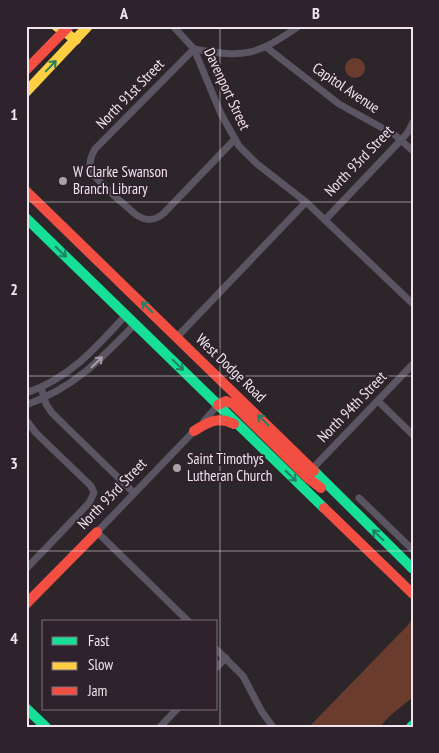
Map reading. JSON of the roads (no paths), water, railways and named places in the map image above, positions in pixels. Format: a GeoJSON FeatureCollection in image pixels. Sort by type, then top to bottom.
{"type":"FeatureCollection","features":[{"type":"Feature","properties":{"kind":"main road"},"geometry":{"type":"LineString","coordinates":[[26,92],[88,26]]}},
{"type":"Feature","properties":{"kind":"main road"},"geometry":{"type":"LineString","coordinates":[[26,70],[64,28],[76,40]]}},
{"type":"Feature","properties":{"kind":"main road","name":"West Dodge Road"},"geometry":{"type":"LineString","coordinates":[[26,191],[413,569]]}},
{"type":"Feature","properties":{"kind":"main road"},"geometry":{"type":"LineString","coordinates":[[26,218],[413,594]]}},
{"type":"Feature","properties":{"kind":"main road"},"geometry":{"type":"LineString","coordinates":[[218,405],[224,402],[231,403],[308,478],[354,511]]}},
{"type":"Feature","properties":{"kind":"main road"},"geometry":{"type":"LineString","coordinates":[[194,431],[207,422],[220,419],[231,422],[248,434]]}},
{"type":"Feature","properties":{"kind":"main road","name":"North 93rd Street"},"geometry":{"type":"LineString","coordinates":[[26,604],[97,532]]}},
{"type":"Feature","properties":{"kind":"main road"},"geometry":{"type":"LineString","coordinates":[[26,708],[46,727]]}},
{"type":"Feature","properties":{"kind":"street","name":"Davenport Street"},"geometry":{"type":"LineString","coordinates":[[173,26],[194,49],[221,114],[235,139],[256,163],[306,202],[413,304]]}},
{"type":"Feature","properties":{"kind":"street"},"geometry":{"type":"LineString","coordinates":[[194,49],[238,54],[256,51],[278,41],[299,26]]}},
{"type":"Feature","properties":{"kind":"street","name":"Capitol Avenue"},"geometry":{"type":"LineString","coordinates":[[266,46],[339,104],[360,117],[395,134],[413,151]]}},
{"type":"Feature","properties":{"kind":"street","name":"North 91st Street"},"geometry":{"type":"LineString","coordinates":[[194,49],[98,146],[90,160],[91,169],[94,175],[135,214],[145,220],[154,219],[164,213],[235,139]]}},
{"type":"Feature","properties":{"kind":"street","name":"North 93rd Street"},"geometry":{"type":"LineString","coordinates":[[325,220],[401,140],[413,122]]}},
{"type":"Feature","properties":{"kind":"street","name":"North 93rd Street"},"geometry":{"type":"LineString","coordinates":[[177,337],[306,202]]}},
{"type":"Feature","properties":{"kind":"street"},"geometry":{"type":"LineString","coordinates":[[26,393],[41,387],[76,366],[126,315]]}},
{"type":"Feature","properties":{"kind":"street"},"geometry":{"type":"LineString","coordinates":[[26,405],[44,399],[82,375],[135,324]]}},
{"type":"Feature","properties":{"kind":"street","name":"North 94th Street"},"geometry":{"type":"LineString","coordinates":[[312,469],[413,364]]}},
{"type":"Feature","properties":{"kind":"street"},"geometry":{"type":"LineString","coordinates":[[76,366],[82,375]]}},
{"type":"Feature","properties":{"kind":"street"},"geometry":{"type":"LineString","coordinates":[[41,387],[44,399],[54,416],[134,493]]}},
{"type":"Feature","properties":{"kind":"street"},"geometry":{"type":"LineString","coordinates":[[378,402],[413,435]]}},
{"type":"Feature","properties":{"kind":"street","name":"North 93rd Street"},"geometry":{"type":"LineString","coordinates":[[97,532],[218,405]]}},
{"type":"Feature","properties":{"kind":"street"},"geometry":{"type":"LineString","coordinates":[[26,420],[91,486],[94,495],[89,503],[26,568]]}},
{"type":"Feature","properties":{"kind":"street"},"geometry":{"type":"LineString","coordinates":[[359,498],[413,550]]}},
{"type":"Feature","properties":{"kind":"street"},"geometry":{"type":"LineString","coordinates":[[97,532],[187,620]]}},
{"type":"Feature","properties":{"kind":"street"},"geometry":{"type":"LineString","coordinates":[[218,651],[243,676],[262,712],[274,727]]}},
{"type":"Feature","properties":{"kind":"street"},"geometry":{"type":"LineString","coordinates":[[218,666],[226,658]]}},
{"type":"Feature","properties":{"kind":"street"},"geometry":{"type":"LineString","coordinates":[[160,727],[176,710]]}},
{"type":"Feature","properties":{"kind":"place","name":"W Clarke Swanson Branch Library"},"geometry":{"type":"Point","coordinates":[63,181]}},
{"type":"Feature","properties":{"kind":"place","name":"Saint Timothys Lutheran Church"},"geometry":{"type":"Point","coordinates":[177,468]}}]}
